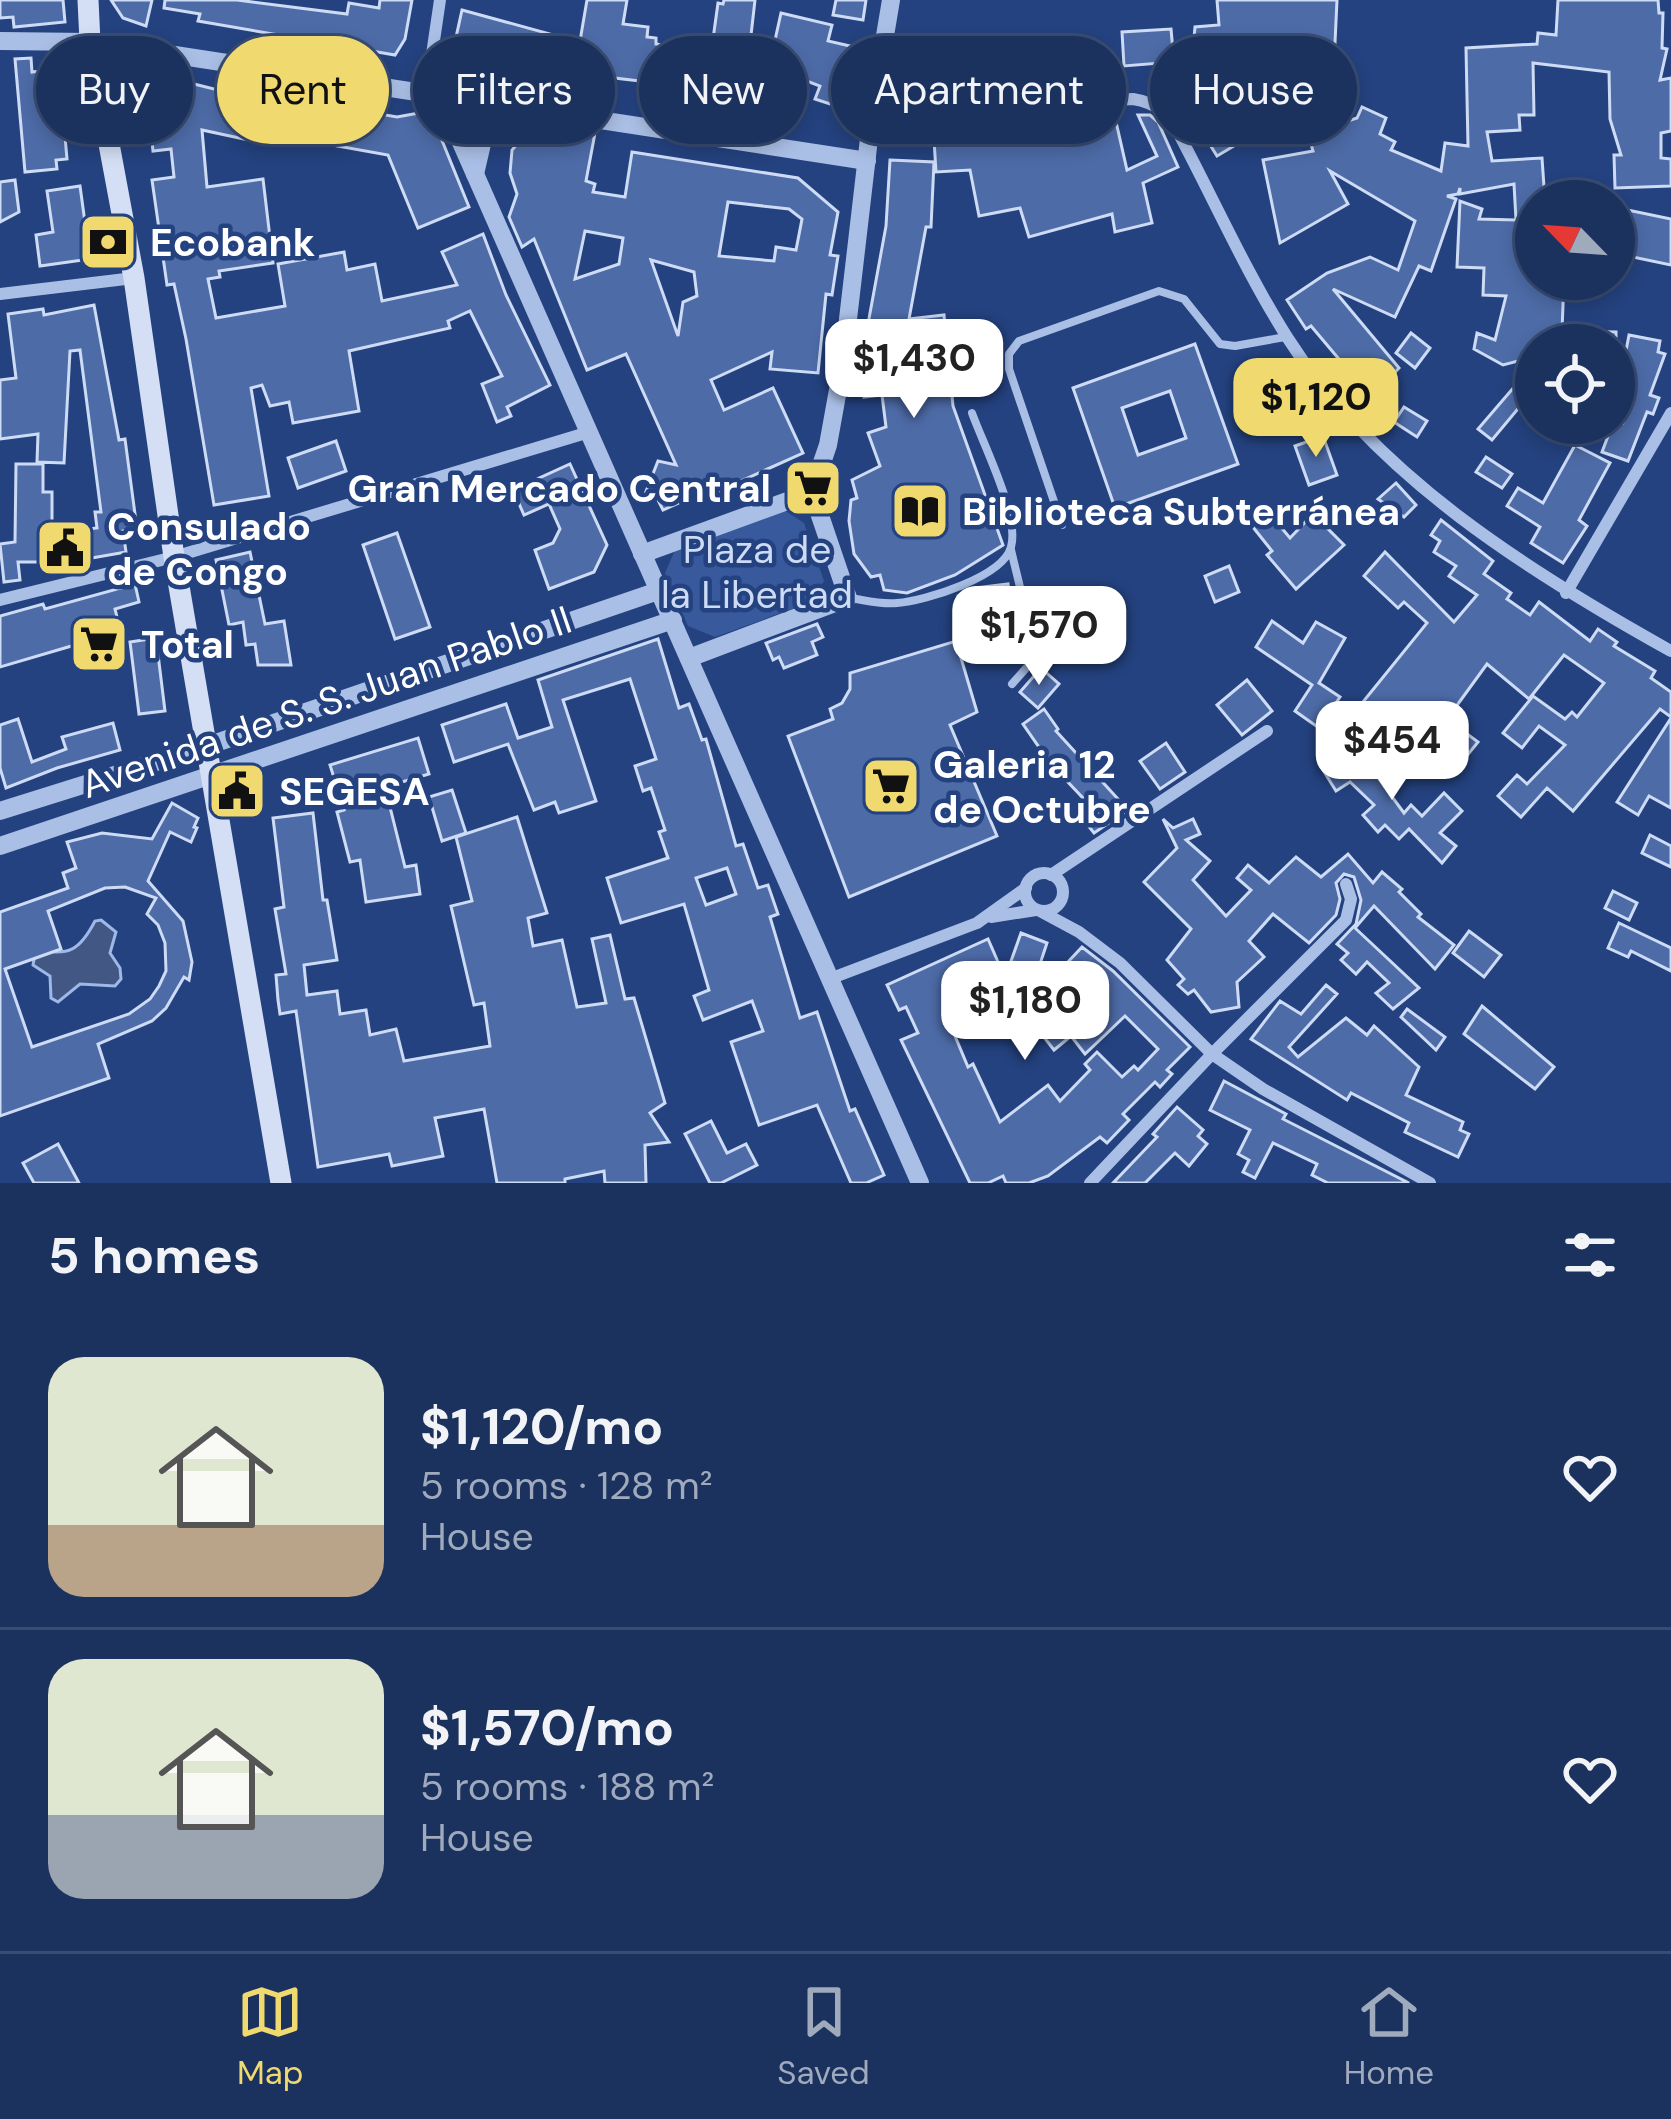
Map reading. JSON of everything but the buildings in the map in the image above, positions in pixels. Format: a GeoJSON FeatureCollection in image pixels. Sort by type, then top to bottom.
{"type":"FeatureCollection","features":[{"type":"Feature","properties":{"kind":"main road"},"geometry":{"type":"LineString","coordinates":[[88,0],[90,36]]}},
{"type":"Feature","properties":{"kind":"main road"},"geometry":{"type":"LineString","coordinates":[[109,144],[281,1183]]}},
{"type":"Feature","properties":{"kind":"street"},"geometry":{"type":"LineString","coordinates":[[437,36],[440,0]]}},
{"type":"Feature","properties":{"kind":"street"},"geometry":{"type":"LineString","coordinates":[[885,36],[891,0]]}},
{"type":"Feature","properties":{"kind":"street"},"geometry":{"type":"LineString","coordinates":[[0,41],[36,41]]}},
{"type":"Feature","properties":{"kind":"street"},"geometry":{"type":"LineString","coordinates":[[193,58],[413,93]]}},
{"type":"Feature","properties":{"kind":"street"},"geometry":{"type":"LineString","coordinates":[[1126,99],[1152,102],[1180,136],[1286,336],[1347,415],[1469,525],[1566,593],[1671,651]]}},
{"type":"Feature","properties":{"kind":"street"},"geometry":{"type":"LineString","coordinates":[[615,123],[867,161]]}},
{"type":"Feature","properties":{"kind":"street"},"geometry":{"type":"LineString","coordinates":[[459,144],[920,1183]]}},
{"type":"Feature","properties":{"kind":"street"},"geometry":{"type":"LineString","coordinates":[[475,174],[482,144]]}},
{"type":"Feature","properties":{"kind":"street"},"geometry":{"type":"LineString","coordinates":[[689,658],[848,598],[812,492],[828,445],[843,362],[869,144]]}},
{"type":"Feature","properties":{"kind":"street"},"geometry":{"type":"LineString","coordinates":[[0,294],[134,278]]}},
{"type":"Feature","properties":{"kind":"street"},"geometry":{"type":"LineString","coordinates":[[1566,593],[1671,413]]}},
{"type":"Feature","properties":{"kind":"street"},"geometry":{"type":"LineString","coordinates":[[0,601],[174,557],[586,433]]}},
{"type":"Feature","properties":{"kind":"street"},"geometry":{"type":"LineString","coordinates":[[642,554],[812,492]]}},
{"type":"Feature","properties":{"kind":"street","name":"Avenida de S. S. Juan Pablo II"},"geometry":{"type":"LineString","coordinates":[[5,810],[658,591]]}},
{"type":"Feature","properties":{"kind":"street","name":"Avenida de S. S. Juan Pablo II"},"geometry":{"type":"LineString","coordinates":[[0,846],[673,620]]}},
{"type":"Feature","properties":{"kind":"street"},"geometry":{"type":"LineString","coordinates":[[990,917],[1036,875],[1051,875],[1267,731]]}},
{"type":"Feature","properties":{"kind":"street"},"geometry":{"type":"LineString","coordinates":[[5,810],[22,839]]}},
{"type":"Feature","properties":{"kind":"street"},"geometry":{"type":"LineString","coordinates":[[1051,875],[1060,881],[1079,932]]}},
{"type":"Feature","properties":{"kind":"street"},"geometry":{"type":"LineString","coordinates":[[1090,1183],[1346,920],[1351,899],[1346,884]]}},
{"type":"Feature","properties":{"kind":"street"},"geometry":{"type":"LineString","coordinates":[[1026,888],[1029,903],[1120,963],[1212,1054],[1263,1089],[1430,1183]]}},
{"type":"Feature","properties":{"kind":"street"},"geometry":{"type":"LineString","coordinates":[[832,978],[990,917],[1057,906],[1063,896]]}},
{"type":"Feature","properties":{"kind":"lane"},"geometry":{"type":"LineString","coordinates":[[1062,525],[1009,369],[1010,354],[1019,341],[1160,291],[1184,299],[1220,344],[1235,346],[1286,336]]}},
{"type":"Feature","properties":{"kind":"lane"},"geometry":{"type":"LineString","coordinates":[[972,413],[1012,521],[1011,550],[1035,649],[1012,684]]}},
{"type":"Feature","properties":{"kind":"lane"},"geometry":{"type":"LineString","coordinates":[[848,598],[896,604],[949,589],[992,572],[1011,550]]}},
{"type":"Feature","properties":{"kind":"green space","name":"Plaza de la Libertad"},"geometry":{"type":"Polygon","coordinates":[[[784,510],[804,523],[824,581],[811,602],[715,637],[688,626],[665,573],[675,550],[784,510]]]}},
{"type":"Feature","properties":{"kind":"shaded area"},"geometry":{"type":"Polygon","coordinates":[[[101,920],[116,932],[110,953],[121,979],[115,986],[80,984],[58,1002],[51,998],[50,976],[33,965],[36,949],[72,949],[101,920]]]}},
{"type":"Feature","properties":{"kind":"place","name":"Ecobank"},"geometry":{"type":"Point","coordinates":[108,242]}},
{"type":"Feature","properties":{"kind":"place","name":"Gran Mercado Central"},"geometry":{"type":"Point","coordinates":[813,488]}},
{"type":"Feature","properties":{"kind":"place","name":"Biblioteca Subterránea"},"geometry":{"type":"Point","coordinates":[920,511]}},
{"type":"Feature","properties":{"kind":"place","name":"Consulado de Congo"},"geometry":{"type":"Point","coordinates":[65,548]}},
{"type":"Feature","properties":{"kind":"place","name":"Total"},"geometry":{"type":"Point","coordinates":[99,644]}},
{"type":"Feature","properties":{"kind":"place","name":"Galeria 12 de Octubre"},"geometry":{"type":"Point","coordinates":[891,786]}},
{"type":"Feature","properties":{"kind":"place","name":"SEGESA"},"geometry":{"type":"Point","coordinates":[237,791]}}]}
